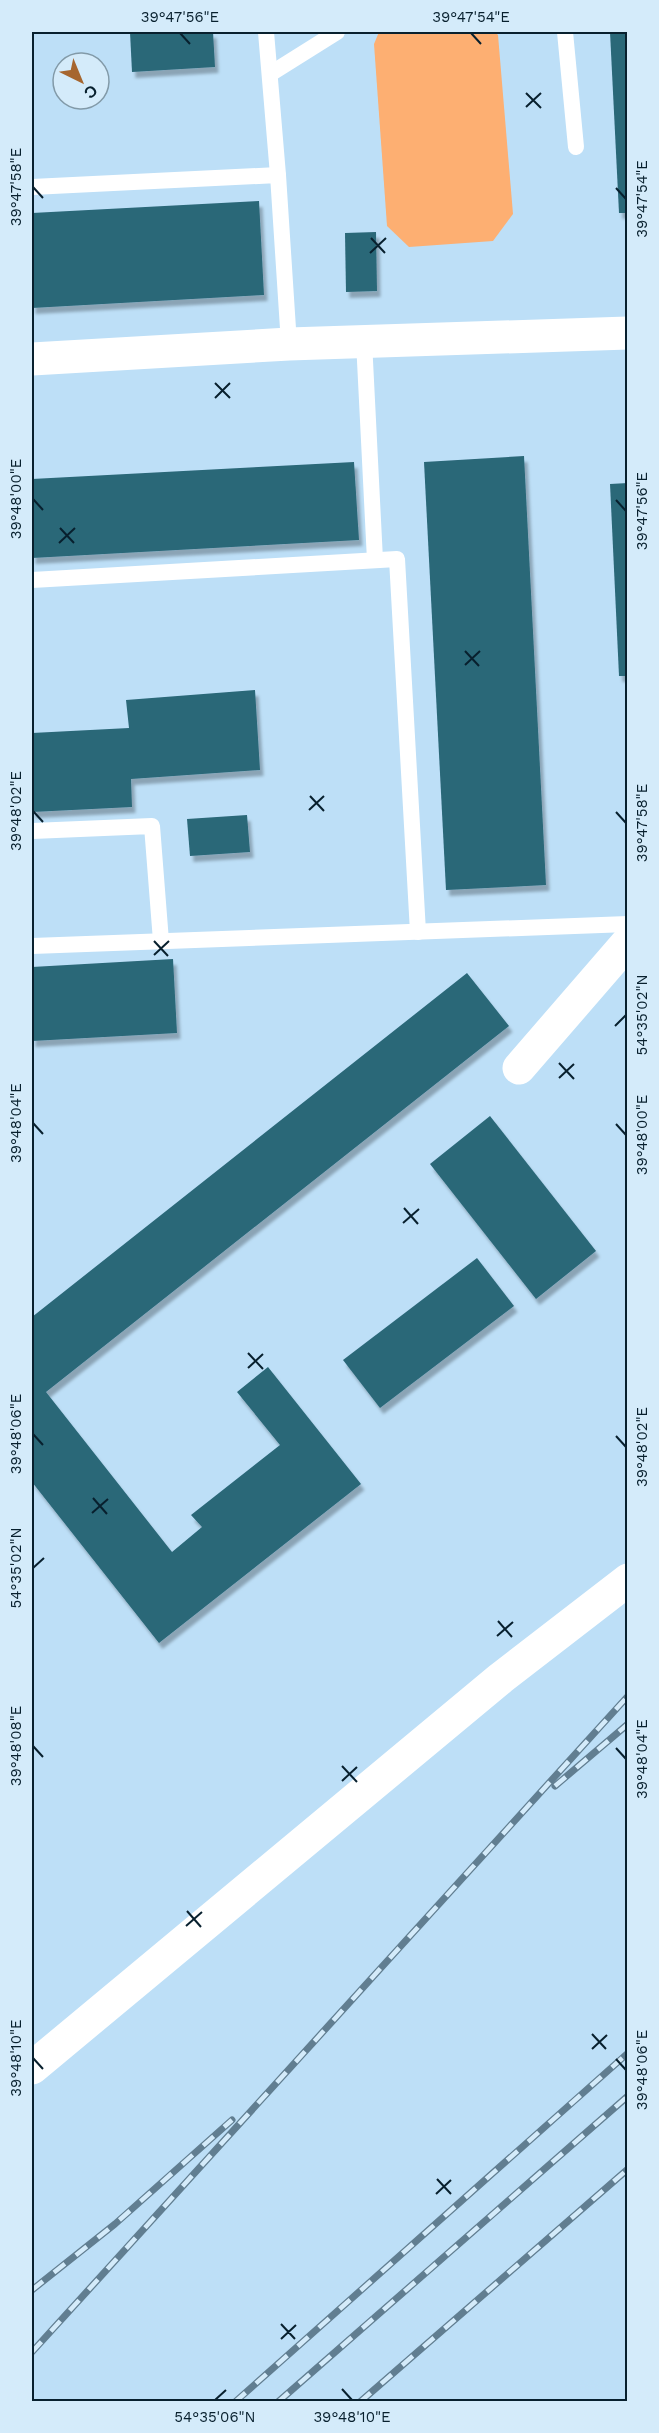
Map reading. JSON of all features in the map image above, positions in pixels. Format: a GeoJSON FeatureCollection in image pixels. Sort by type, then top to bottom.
{"type":"FeatureCollection","features":[{"type":"Feature","properties":{"kind":"street"},"geometry":{"type":"LineString","coordinates":[[32,359],[364,340],[627,333]]}},
{"type":"Feature","properties":{"kind":"street"},"geometry":{"type":"LineString","coordinates":[[519,1068],[627,942]]}},
{"type":"Feature","properties":{"kind":"street"},"geometry":{"type":"LineString","coordinates":[[32,2068],[501,1678],[627,1580]]}},
{"type":"Feature","properties":{"kind":"lane"},"geometry":{"type":"LineString","coordinates":[[266,32],[289,344]]}},
{"type":"Feature","properties":{"kind":"lane"},"geometry":{"type":"LineString","coordinates":[[270,74],[337,32]]}},
{"type":"Feature","properties":{"kind":"lane"},"geometry":{"type":"LineString","coordinates":[[565,32],[576,147]]}},
{"type":"Feature","properties":{"kind":"lane"},"geometry":{"type":"LineString","coordinates":[[32,187],[278,175]]}},
{"type":"Feature","properties":{"kind":"lane"},"geometry":{"type":"LineString","coordinates":[[364,340],[375,560]]}},
{"type":"Feature","properties":{"kind":"lane"},"geometry":{"type":"LineString","coordinates":[[32,580],[398,559],[418,932]]}},
{"type":"Feature","properties":{"kind":"lane"},"geometry":{"type":"LineString","coordinates":[[32,831],[152,826],[161,941]]}},
{"type":"Feature","properties":{"kind":"lane"},"geometry":{"type":"LineString","coordinates":[[32,946],[627,924]]}},
{"type":"Feature","properties":{"kind":"shaded area"},"geometry":{"type":"Polygon","coordinates":[[[379,32],[495,32],[498,35],[513,214],[493,241],[409,247],[387,226],[374,44],[379,32]]]}},
{"type":"Feature","properties":{"kind":"building"},"geometry":{"type":"Polygon","coordinates":[[[130,32],[213,32],[215,67],[132,72],[130,32]]]}},
{"type":"Feature","properties":{"kind":"building"},"geometry":{"type":"Polygon","coordinates":[[[610,32],[628,32],[628,213],[619,213],[610,32]]]}},
{"type":"Feature","properties":{"kind":"building"},"geometry":{"type":"Polygon","coordinates":[[[259,201],[264,295],[32,308],[32,213],[259,201]]]}},
{"type":"Feature","properties":{"kind":"building"},"geometry":{"type":"Polygon","coordinates":[[[376,232],[377,291],[346,292],[345,233],[376,232]]]}},
{"type":"Feature","properties":{"kind":"building"},"geometry":{"type":"Polygon","coordinates":[[[524,456],[546,885],[446,890],[424,462],[524,456]]]}},
{"type":"Feature","properties":{"kind":"building"},"geometry":{"type":"Polygon","coordinates":[[[354,462],[359,540],[32,558],[32,479],[354,462]]]}},
{"type":"Feature","properties":{"kind":"building"},"geometry":{"type":"Polygon","coordinates":[[[628,483],[628,676],[619,676],[610,484],[628,483]]]}},
{"type":"Feature","properties":{"kind":"building"},"geometry":{"type":"Polygon","coordinates":[[[255,690],[260,770],[131,779],[132,807],[32,812],[32,733],[129,728],[126,700],[255,690]]]}},
{"type":"Feature","properties":{"kind":"building"},"geometry":{"type":"Polygon","coordinates":[[[247,815],[250,852],[190,856],[187,819],[247,815]]]}},
{"type":"Feature","properties":{"kind":"building"},"geometry":{"type":"Polygon","coordinates":[[[173,959],[177,1033],[32,1041],[32,967],[173,959]]]}},
{"type":"Feature","properties":{"kind":"building"},"geometry":{"type":"Polygon","coordinates":[[[467,973],[509,1026],[46,1392],[172,1552],[202,1527],[191,1515],[280,1445],[237,1392],[268,1367],[361,1484],[159,1643],[32,1482],[32,1317],[467,973]]]}},
{"type":"Feature","properties":{"kind":"building"},"geometry":{"type":"Polygon","coordinates":[[[490,1116],[596,1251],[536,1299],[430,1164],[490,1116]]]}},
{"type":"Feature","properties":{"kind":"building"},"geometry":{"type":"Polygon","coordinates":[[[477,1258],[514,1306],[380,1408],[343,1360],[477,1258]]]}},
{"type":"Feature","properties":{"kind":"railway"},"geometry":{"type":"LineString","coordinates":[[32,2352],[628,1696]]}},
{"type":"Feature","properties":{"kind":"railway"},"geometry":{"type":"LineString","coordinates":[[555,1786],[628,1724]]}},
{"type":"Feature","properties":{"kind":"railway"},"geometry":{"type":"LineString","coordinates":[[235,2402],[628,2053]]}},
{"type":"Feature","properties":{"kind":"railway"},"geometry":{"type":"LineString","coordinates":[[278,2402],[628,2096]]}},
{"type":"Feature","properties":{"kind":"railway"},"geometry":{"type":"LineString","coordinates":[[32,2290],[115,2224],[232,2120]]}},
{"type":"Feature","properties":{"kind":"railway"},"geometry":{"type":"LineString","coordinates":[[360,2402],[628,2169]]}}]}
